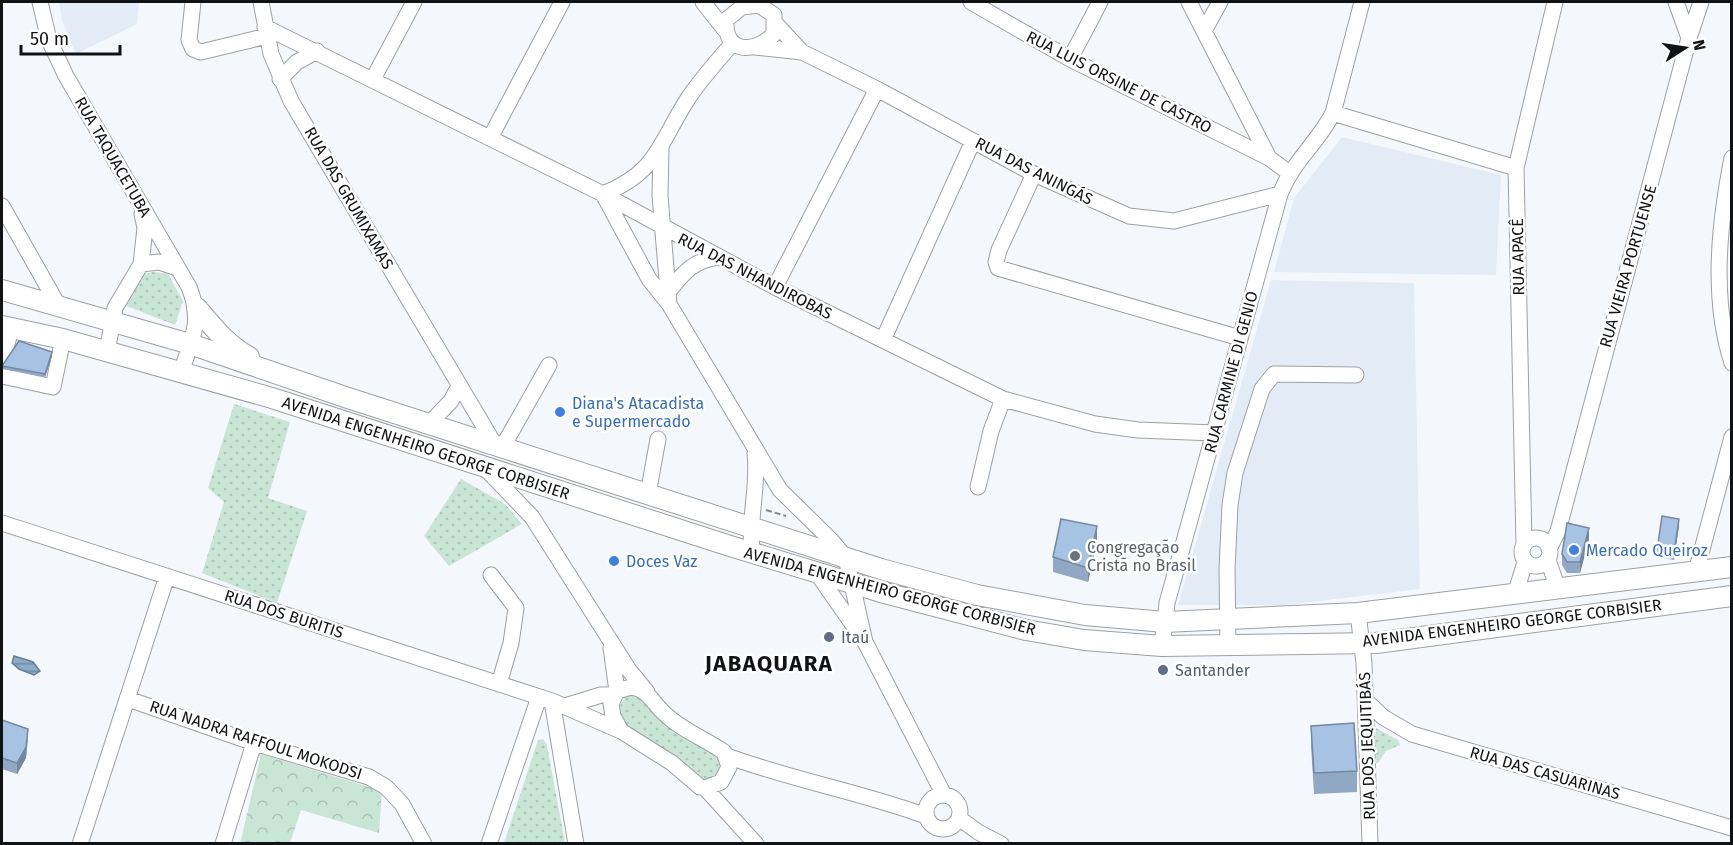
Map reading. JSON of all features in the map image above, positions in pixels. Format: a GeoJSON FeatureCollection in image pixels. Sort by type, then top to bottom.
{"type":"FeatureCollection","features":[{"type":"Feature","properties":{"kind":"main road","name":"AVENIDA ENGENHEIRO GEORGE CORBISIER"},"geometry":{"type":"LineString","coordinates":[[2,290],[272,370],[498,447],[846,558],[977,595],[1031,607],[1165,622],[1358,613],[1731,567]]}},
{"type":"Feature","properties":{"kind":"main road"},"geometry":{"type":"LineString","coordinates":[[197,308],[236,350],[272,370]]}},
{"type":"Feature","properties":{"kind":"main road","name":"AVENIDA ENGENHEIRO GEORGE CORBISIER"},"geometry":{"type":"LineString","coordinates":[[6,328],[63,339],[181,372],[752,554],[1026,630],[1084,640],[1162,646],[1362,643],[1731,597]]}},
{"type":"Feature","properties":{"kind":"street","name":"RUA TAQUACETUBA"},"geometry":{"type":"LineString","coordinates":[[40,2],[49,40],[66,76],[140,202],[197,308]]}},
{"type":"Feature","properties":{"kind":"street"},"geometry":{"type":"LineString","coordinates":[[193,2],[189,40],[193,49],[201,52],[266,32]]}},
{"type":"Feature","properties":{"kind":"street","name":"RUA DAS GRUMIXAMAS"},"geometry":{"type":"LineString","coordinates":[[261,2],[266,32],[280,79],[459,386],[498,447]]}},
{"type":"Feature","properties":{"kind":"street"},"geometry":{"type":"LineString","coordinates":[[373,79],[414,2]]}},
{"type":"Feature","properties":{"kind":"street"},"geometry":{"type":"LineString","coordinates":[[490,138],[562,2]]}},
{"type":"Feature","properties":{"kind":"street"},"geometry":{"type":"LineString","coordinates":[[704,2],[729,37],[741,48],[753,47],[766,42],[774,34],[776,14],[761,3],[742,7],[712,2]]}},
{"type":"Feature","properties":{"kind":"street","name":"RUA LUIS ORSINE DE CASTRO"},"geometry":{"type":"LineString","coordinates":[[971,2],[1070,59],[1269,158],[1288,172]]}},
{"type":"Feature","properties":{"kind":"street"},"geometry":{"type":"LineString","coordinates":[[1070,59],[1100,2]]}},
{"type":"Feature","properties":{"kind":"street"},"geometry":{"type":"LineString","coordinates":[[1189,2],[1269,158]]}},
{"type":"Feature","properties":{"kind":"street"},"geometry":{"type":"LineString","coordinates":[[1204,31],[1220,2]]}},
{"type":"Feature","properties":{"kind":"street","name":"RUA CARMINE DI GENIO"},"geometry":{"type":"LineString","coordinates":[[1162,646],[1167,603],[1280,194],[1288,172],[1325,129],[1333,113],[1362,2]]}},
{"type":"Feature","properties":{"kind":"street","name":"RUA APACÊ"},"geometry":{"type":"LineString","coordinates":[[1540,547],[1523,517],[1516,168],[1555,2]]}},
{"type":"Feature","properties":{"kind":"street"},"geometry":{"type":"LineString","coordinates":[[1676,2],[1689,39]]}},
{"type":"Feature","properties":{"kind":"street","name":"RUA VIEIRA PORTUENSE"},"geometry":{"type":"LineString","coordinates":[[1540,547],[1558,531],[1689,39],[1701,2]]}},
{"type":"Feature","properties":{"kind":"street"},"geometry":{"type":"LineString","coordinates":[[742,7],[726,20],[729,37],[689,97],[660,147],[636,178],[603,194],[649,279],[669,298],[780,490],[846,558],[865,642]]}},
{"type":"Feature","properties":{"kind":"street","name":"RUA DAS ANINGÁS"},"geometry":{"type":"LineString","coordinates":[[776,14],[802,52]]}},
{"type":"Feature","properties":{"kind":"street","name":"RUA DAS NHANDIROBAS"},"geometry":{"type":"LineString","coordinates":[[266,32],[317,51],[603,194],[775,287],[1003,399],[1095,424],[1138,430],[1215,433]]}},
{"type":"Feature","properties":{"kind":"street","name":"RUA DAS ANINGÁS"},"geometry":{"type":"LineString","coordinates":[[753,47],[802,52],[877,89],[1034,174],[1129,216],[1174,221],[1280,194]]}},
{"type":"Feature","properties":{"kind":"street"},"geometry":{"type":"LineString","coordinates":[[280,79],[297,62],[317,51]]}},
{"type":"Feature","properties":{"kind":"street"},"geometry":{"type":"LineString","coordinates":[[775,287],[877,89]]}},
{"type":"Feature","properties":{"kind":"street"},"geometry":{"type":"LineString","coordinates":[[1333,113],[1516,168]]}},
{"type":"Feature","properties":{"kind":"street"},"geometry":{"type":"LineString","coordinates":[[883,340],[973,141]]}},
{"type":"Feature","properties":{"kind":"street"},"geometry":{"type":"LineString","coordinates":[[660,147],[659,178],[669,298]]}},
{"type":"Feature","properties":{"kind":"street"},"geometry":{"type":"LineString","coordinates":[[1731,158],[1724,220],[1719,305],[1731,363]]}},
{"type":"Feature","properties":{"kind":"street"},"geometry":{"type":"LineString","coordinates":[[1034,174],[999,250],[996,262],[998,268],[1240,338]]}},
{"type":"Feature","properties":{"kind":"street"},"geometry":{"type":"LineString","coordinates":[[107,352],[115,308],[141,264],[145,228],[140,202]]}},
{"type":"Feature","properties":{"kind":"street"},"geometry":{"type":"LineString","coordinates":[[2,206],[58,305]]}},
{"type":"Feature","properties":{"kind":"street"},"geometry":{"type":"LineString","coordinates":[[669,298],[685,271],[697,262],[718,257]]}},
{"type":"Feature","properties":{"kind":"street"},"geometry":{"type":"LineString","coordinates":[[141,264],[159,262],[177,268]]}},
{"type":"Feature","properties":{"kind":"street"},"geometry":{"type":"LineString","coordinates":[[181,372],[190,344],[197,308]]}},
{"type":"Feature","properties":{"kind":"street"},"geometry":{"type":"LineString","coordinates":[[2,363],[6,328]]}},
{"type":"Feature","properties":{"kind":"street"},"geometry":{"type":"LineString","coordinates":[[2,376],[53,387],[63,339]]}},
{"type":"Feature","properties":{"kind":"street"},"geometry":{"type":"LineString","coordinates":[[498,447],[549,365]]}},
{"type":"Feature","properties":{"kind":"street"},"geometry":{"type":"LineString","coordinates":[[1228,645],[1230,506],[1235,473],[1262,389],[1274,374],[1356,375]]}},
{"type":"Feature","properties":{"kind":"street"},"geometry":{"type":"LineString","coordinates":[[429,424],[451,401],[459,386]]}},
{"type":"Feature","properties":{"kind":"street"},"geometry":{"type":"LineString","coordinates":[[978,487],[991,431],[1003,399]]}},
{"type":"Feature","properties":{"kind":"street"},"geometry":{"type":"LineString","coordinates":[[1696,572],[1731,437]]}},
{"type":"Feature","properties":{"kind":"street"},"geometry":{"type":"LineString","coordinates":[[648,494],[658,439]]}},
{"type":"Feature","properties":{"kind":"street"},"geometry":{"type":"LineString","coordinates":[[752,554],[750,526],[757,492],[754,447]]}},
{"type":"Feature","properties":{"kind":"street"},"geometry":{"type":"LineString","coordinates":[[484,467],[531,517],[609,639],[663,712],[678,725],[728,762],[927,809]]}},
{"type":"Feature","properties":{"kind":"street"},"geometry":{"type":"LineString","coordinates":[[531,517],[530,498],[539,485]]}},
{"type":"Feature","properties":{"kind":"street"},"geometry":{"type":"LineString","coordinates":[[757,492],[780,490]]}},
{"type":"Feature","properties":{"kind":"street","name":"RUA DOS BURITIS"},"geometry":{"type":"LineString","coordinates":[[2,523],[552,702],[621,731],[654,750],[690,780],[705,788]]}},
{"type":"Feature","properties":{"kind":"street"},"geometry":{"type":"LineString","coordinates":[[1540,547],[1537,566],[1526,562],[1521,552],[1540,547]]}},
{"type":"Feature","properties":{"kind":"street"},"geometry":{"type":"LineString","coordinates":[[1540,547],[1558,590]]}},
{"type":"Feature","properties":{"kind":"street"},"geometry":{"type":"LineString","coordinates":[[1515,595],[1526,562]]}},
{"type":"Feature","properties":{"kind":"street"},"geometry":{"type":"LineString","coordinates":[[816,572],[865,642],[944,795],[957,802],[958,818],[952,826],[942,829],[932,825],[927,809],[933,797],[944,795]]}},
{"type":"Feature","properties":{"kind":"street"},"geometry":{"type":"LineString","coordinates":[[491,575],[516,608],[512,643],[499,684]]}},
{"type":"Feature","properties":{"kind":"street"},"geometry":{"type":"LineString","coordinates":[[80,843],[167,576]]}},
{"type":"Feature","properties":{"kind":"street","name":"RUA DOS JEQUITIBÁS"},"geometry":{"type":"LineString","coordinates":[[1358,613],[1366,701],[1370,843]]}},
{"type":"Feature","properties":{"kind":"street"},"geometry":{"type":"LineString","coordinates":[[609,639],[615,693],[611,704],[613,716],[621,731]]}},
{"type":"Feature","properties":{"kind":"street"},"geometry":{"type":"LineString","coordinates":[[552,702],[615,693],[631,687],[647,692]]}},
{"type":"Feature","properties":{"kind":"street","name":"RUA NADRA RAFFOUL MOKODSI"},"geometry":{"type":"LineString","coordinates":[[128,699],[254,742],[369,777],[386,787],[402,804],[423,843]]}},
{"type":"Feature","properties":{"kind":"street","name":"RUA DAS CASUARINAS"},"geometry":{"type":"LineString","coordinates":[[1366,701],[1383,717],[1412,734],[1731,828]]}},
{"type":"Feature","properties":{"kind":"street"},"geometry":{"type":"LineString","coordinates":[[489,843],[552,702]]}},
{"type":"Feature","properties":{"kind":"street"},"geometry":{"type":"LineString","coordinates":[[552,702],[576,843]]}},
{"type":"Feature","properties":{"kind":"street"},"geometry":{"type":"LineString","coordinates":[[223,843],[254,742]]}},
{"type":"Feature","properties":{"kind":"street"},"geometry":{"type":"LineString","coordinates":[[728,762],[721,782],[705,788],[756,843]]}},
{"type":"Feature","properties":{"kind":"street"},"geometry":{"type":"LineString","coordinates":[[958,818],[978,832],[1001,843]]}},
{"type":"Feature","properties":{"kind":"shaded area"},"geometry":{"type":"Polygon","coordinates":[[[59,2],[139,2],[137,24],[76,54],[62,21],[59,2]]]}},
{"type":"Feature","properties":{"kind":"shaded area"},"geometry":{"type":"Polygon","coordinates":[[[1342,137],[1501,175],[1496,275],[1274,272],[1294,198],[1342,137]]]}},
{"type":"Feature","properties":{"kind":"shaded area"},"geometry":{"type":"Polygon","coordinates":[[[1271,280],[1414,283],[1420,589],[1286,605],[1178,605],[1271,280]]]}},
{"type":"Feature","properties":{"kind":"green space"},"geometry":{"type":"Polygon","coordinates":[[[154,272],[168,274],[183,301],[175,325],[124,305],[143,274],[154,272]]]}},
{"type":"Feature","properties":{"kind":"green space"},"geometry":{"type":"Polygon","coordinates":[[[234,404],[290,422],[268,498],[307,511],[277,603],[202,573],[224,502],[208,488],[234,404]]]}},
{"type":"Feature","properties":{"kind":"green space"},"geometry":{"type":"Polygon","coordinates":[[[461,479],[505,504],[522,524],[449,566],[424,536],[461,479]]]}},
{"type":"Feature","properties":{"kind":"green space"},"geometry":{"type":"Polygon","coordinates":[[[637,694],[678,733],[716,754],[722,765],[719,778],[702,783],[624,727],[618,709],[625,697],[637,694]]]}},
{"type":"Feature","properties":{"kind":"green space"},"geometry":{"type":"Polygon","coordinates":[[[1376,728],[1398,740],[1400,745],[1386,751],[1378,763],[1373,764],[1376,728]]]}},
{"type":"Feature","properties":{"kind":"green space"},"geometry":{"type":"Polygon","coordinates":[[[543,739],[547,745],[565,843],[504,843],[538,740],[543,739]]]}},
{"type":"Feature","properties":{"kind":"green space"},"geometry":{"type":"Polygon","coordinates":[[[261,754],[382,791],[379,833],[301,810],[290,843],[240,844],[261,754]]]}},
{"type":"Feature","properties":{"kind":"water"},"geometry":{"type":"Polygon","coordinates":[[[14,656],[33,662],[40,671],[34,675],[19,669],[12,663],[14,656]]]}},
{"type":"Feature","properties":{"kind":"building"},"geometry":{"type":"Polygon","coordinates":[[[19,341],[52,352],[45,374],[2,366],[19,341]]]}},
{"type":"Feature","properties":{"kind":"building"},"geometry":{"type":"Polygon","coordinates":[[[1662,516],[1679,519],[1674,552],[1657,550],[1662,516]]]}},
{"type":"Feature","properties":{"kind":"building","name":"Congregação Cristã no Brasil"},"geometry":{"type":"Polygon","coordinates":[[[1061,519],[1097,526],[1088,568],[1053,557],[1061,519]]]}},
{"type":"Feature","properties":{"kind":"building","name":"Mercado Queiroz"},"geometry":{"type":"Polygon","coordinates":[[[1567,523],[1589,528],[1580,562],[1567,562],[1562,554],[1567,523]]]}},
{"type":"Feature","properties":{"kind":"building"},"geometry":{"type":"Polygon","coordinates":[[[2,720],[28,729],[26,747],[17,763],[2,758],[2,720]]]}},
{"type":"Feature","properties":{"kind":"building"},"geometry":{"type":"Polygon","coordinates":[[[1354,723],[1357,771],[1314,773],[1311,726],[1354,723]]]}},
{"type":"Feature","properties":{"kind":"place","name":"Diana's Atacadista e Supermercado"},"geometry":{"type":"Point","coordinates":[560,412]}},
{"type":"Feature","properties":{"kind":"place","name":"Mercado Queiroz"},"geometry":{"type":"Point","coordinates":[1574,550]}},
{"type":"Feature","properties":{"kind":"place","name":"Congregação Cristã no Brasil"},"geometry":{"type":"Point","coordinates":[1075,556]}},
{"type":"Feature","properties":{"kind":"place","name":"Doces Vaz"},"geometry":{"type":"Point","coordinates":[614,561]}},
{"type":"Feature","properties":{"kind":"place","name":"Itaú"},"geometry":{"type":"Point","coordinates":[829,637]}},
{"type":"Feature","properties":{"kind":"place","name":"Santander"},"geometry":{"type":"Point","coordinates":[1163,670]}},
{"type":"Feature","properties":{"kind":"district","name":"JABAQUARA"},"geometry":{"type":"Point","coordinates":[769,663]}}]}
